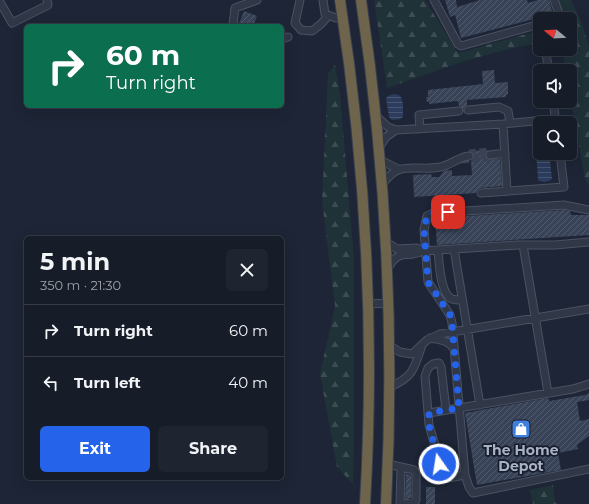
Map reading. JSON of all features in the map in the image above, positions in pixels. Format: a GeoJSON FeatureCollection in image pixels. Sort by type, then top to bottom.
{"type":"FeatureCollection","features":[{"type":"Feature","properties":{"kind":"highway"},"geometry":{"type":"LineString","coordinates":[[340,0],[356,121],[365,223],[368,304],[368,425],[366,504]]}},
{"type":"Feature","properties":{"kind":"highway"},"geometry":{"type":"LineString","coordinates":[[361,0],[371,68],[383,184],[388,268],[390,387],[386,504]]}},
{"type":"Feature","properties":{"kind":"street"},"geometry":{"type":"LineString","coordinates":[[0,2],[12,23],[48,5],[47,0]]}},
{"type":"Feature","properties":{"kind":"street"},"geometry":{"type":"LineString","coordinates":[[233,24],[235,8],[257,0]]}},
{"type":"Feature","properties":{"kind":"street"},"geometry":{"type":"LineString","coordinates":[[300,0],[295,23],[301,30],[312,31],[328,16]]}},
{"type":"Feature","properties":{"kind":"street"},"geometry":{"type":"LineString","coordinates":[[322,0],[325,14],[336,18],[342,16]]}},
{"type":"Feature","properties":{"kind":"street"},"geometry":{"type":"LineString","coordinates":[[554,0],[558,12]]}},
{"type":"Feature","properties":{"kind":"street"},"geometry":{"type":"LineString","coordinates":[[434,1],[458,44],[462,46],[533,26]]}},
{"type":"Feature","properties":{"kind":"street"},"geometry":{"type":"LineString","coordinates":[[468,110],[499,107],[508,111],[505,152],[507,191]]}},
{"type":"Feature","properties":{"kind":"street"},"geometry":{"type":"LineString","coordinates":[[420,129],[419,115],[459,111]]}},
{"type":"Feature","properties":{"kind":"street"},"geometry":{"type":"LineString","coordinates":[[376,116],[388,127],[396,130],[533,122]]}},
{"type":"Feature","properties":{"kind":"street"},"geometry":{"type":"LineString","coordinates":[[379,148],[386,137],[396,130]]}},
{"type":"Feature","properties":{"kind":"street"},"geometry":{"type":"LineString","coordinates":[[490,153],[505,152]]}},
{"type":"Feature","properties":{"kind":"street"},"geometry":{"type":"LineString","coordinates":[[383,184],[391,173],[398,169],[441,167],[467,155]]}},
{"type":"Feature","properties":{"kind":"street"},"geometry":{"type":"LineString","coordinates":[[380,158],[384,162],[398,169]]}},
{"type":"Feature","properties":{"kind":"street"},"geometry":{"type":"LineString","coordinates":[[482,193],[564,188],[561,160]]}},
{"type":"Feature","properties":{"kind":"street"},"geometry":{"type":"LineString","coordinates":[[589,210],[564,205],[433,213],[427,216],[424,230],[424,250],[428,282],[450,315],[455,351],[466,475],[469,487],[473,493],[589,469]]}},
{"type":"Feature","properties":{"kind":"street"},"geometry":{"type":"LineString","coordinates":[[386,242],[398,249],[417,248],[424,250],[523,244],[556,245],[589,242]]}},
{"type":"Feature","properties":{"kind":"street"},"geometry":{"type":"LineString","coordinates":[[523,244],[548,393]]}},
{"type":"Feature","properties":{"kind":"street"},"geometry":{"type":"LineString","coordinates":[[454,249],[480,405]]}},
{"type":"Feature","properties":{"kind":"street"},"geometry":{"type":"LineString","coordinates":[[388,268],[394,259],[401,254],[417,254],[424,250]]}},
{"type":"Feature","properties":{"kind":"street"},"geometry":{"type":"LineString","coordinates":[[438,250],[440,272],[445,291],[448,296],[453,299],[462,300]]}},
{"type":"Feature","properties":{"kind":"street"},"geometry":{"type":"LineString","coordinates":[[368,304],[389,303]]}},
{"type":"Feature","properties":{"kind":"street"},"geometry":{"type":"LineString","coordinates":[[390,346],[409,355],[430,338],[440,334],[589,309]]}},
{"type":"Feature","properties":{"kind":"street"},"geometry":{"type":"LineString","coordinates":[[430,338],[448,342],[455,351]]}},
{"type":"Feature","properties":{"kind":"street"},"geometry":{"type":"LineString","coordinates":[[390,387],[403,381],[409,376],[415,367],[422,345]]}},
{"type":"Feature","properties":{"kind":"street"},"geometry":{"type":"LineString","coordinates":[[446,410],[442,367],[439,363],[433,364],[428,368],[425,376],[429,425],[442,479],[466,475]]}},
{"type":"Feature","properties":{"kind":"street"},"geometry":{"type":"LineString","coordinates":[[429,413],[573,389],[589,384]]}},
{"type":"Feature","properties":{"kind":"street"},"geometry":{"type":"LineString","coordinates":[[388,464],[414,470],[416,474],[415,502],[405,504]]}},
{"type":"Feature","properties":{"kind":"street"},"geometry":{"type":"LineString","coordinates":[[400,504],[401,467]]}},
{"type":"Feature","properties":{"kind":"green space"},"geometry":{"type":"Polygon","coordinates":[[[374,0],[425,0],[458,53],[533,32],[533,44],[481,56],[387,88],[374,0]]]}},
{"type":"Feature","properties":{"kind":"green space"},"geometry":{"type":"Polygon","coordinates":[[[555,0],[571,0],[576,12],[559,12],[555,0]]]}},
{"type":"Feature","properties":{"kind":"green space"},"geometry":{"type":"Polygon","coordinates":[[[577,13],[589,46],[589,186],[585,179],[577,134],[577,116],[574,116],[572,108],[577,108],[577,64],[565,64],[563,56],[577,56],[577,13]]]}},
{"type":"Feature","properties":{"kind":"green space"},"geometry":{"type":"Polygon","coordinates":[[[335,65],[340,94],[354,259],[353,504],[353,484],[337,467],[320,374],[335,306],[322,201],[328,74],[335,65]]]}},
{"type":"Feature","properties":{"kind":"green space"},"geometry":{"type":"Polygon","coordinates":[[[553,485],[555,502],[557,504],[533,504],[530,490],[553,485]]]}},
{"type":"Feature","properties":{"kind":"water"},"geometry":{"type":"Polygon","coordinates":[[[394,94],[401,97],[403,104],[403,117],[392,120],[389,117],[386,98],[394,94]]]}},
{"type":"Feature","properties":{"kind":"water"},"geometry":{"type":"Polygon","coordinates":[[[537,160],[550,160],[551,180],[545,182],[539,181],[537,160]]]}},
{"type":"Feature","properties":{"kind":"building"},"geometry":{"type":"Polygon","coordinates":[[[445,0],[456,0],[457,7],[480,0],[527,0],[528,3],[538,0],[549,0],[552,12],[533,12],[533,19],[461,38],[455,15],[450,17],[445,0]]]}},
{"type":"Feature","properties":{"kind":"building"},"geometry":{"type":"Polygon","coordinates":[[[244,11],[257,16],[254,24],[239,23],[244,11]]]}},
{"type":"Feature","properties":{"kind":"building"},"geometry":{"type":"Polygon","coordinates":[[[494,70],[495,83],[508,82],[508,94],[506,97],[467,100],[467,105],[463,109],[459,106],[458,101],[429,104],[429,102],[427,102],[426,97],[428,97],[428,90],[483,84],[482,71],[494,70]]]}},
{"type":"Feature","properties":{"kind":"building"},"geometry":{"type":"Polygon","coordinates":[[[489,150],[485,155],[488,159],[500,159],[502,186],[480,188],[476,193],[414,197],[413,175],[431,174],[432,177],[439,177],[444,171],[452,170],[452,176],[472,175],[471,161],[474,156],[470,151],[489,150]]]}},
{"type":"Feature","properties":{"kind":"building"},"geometry":{"type":"Polygon","coordinates":[[[564,210],[570,211],[571,215],[589,215],[589,235],[437,245],[435,218],[564,210]]]}},
{"type":"Feature","properties":{"kind":"building","name":"The Home Depot"},"geometry":{"type":"Polygon","coordinates":[[[589,393],[589,400],[577,402],[580,421],[589,419],[589,436],[577,445],[578,449],[558,453],[561,470],[477,485],[465,413],[548,398],[549,401],[589,393]]]}},
{"type":"Feature","properties":{"kind":"building"},"geometry":{"type":"Polygon","coordinates":[[[406,474],[411,475],[411,498],[405,499],[406,474]]]}},
{"type":"Feature","properties":{"kind":"building"},"geometry":{"type":"Polygon","coordinates":[[[426,487],[435,487],[435,504],[426,504],[426,487]]]}},
{"type":"Feature","properties":{"kind":"tunnel"},"geometry":{"type":"LineString","coordinates":[[469,153],[490,151]]}},
{"type":"Feature","properties":{"kind":"tunnel"},"geometry":{"type":"LineString","coordinates":[[462,160],[496,157]]}},
{"type":"Feature","properties":{"kind":"place","name":"The Home Depot"},"geometry":{"type":"Point","coordinates":[521,429]}},
{"type":"Feature","properties":{"kind":"route"},"geometry":{"type":"LineString","coordinates":[[439,464],[429,425],[429,413],[459,408],[452,323],[450,315],[428,282],[424,230],[427,216],[433,213],[448,212]]}}]}
